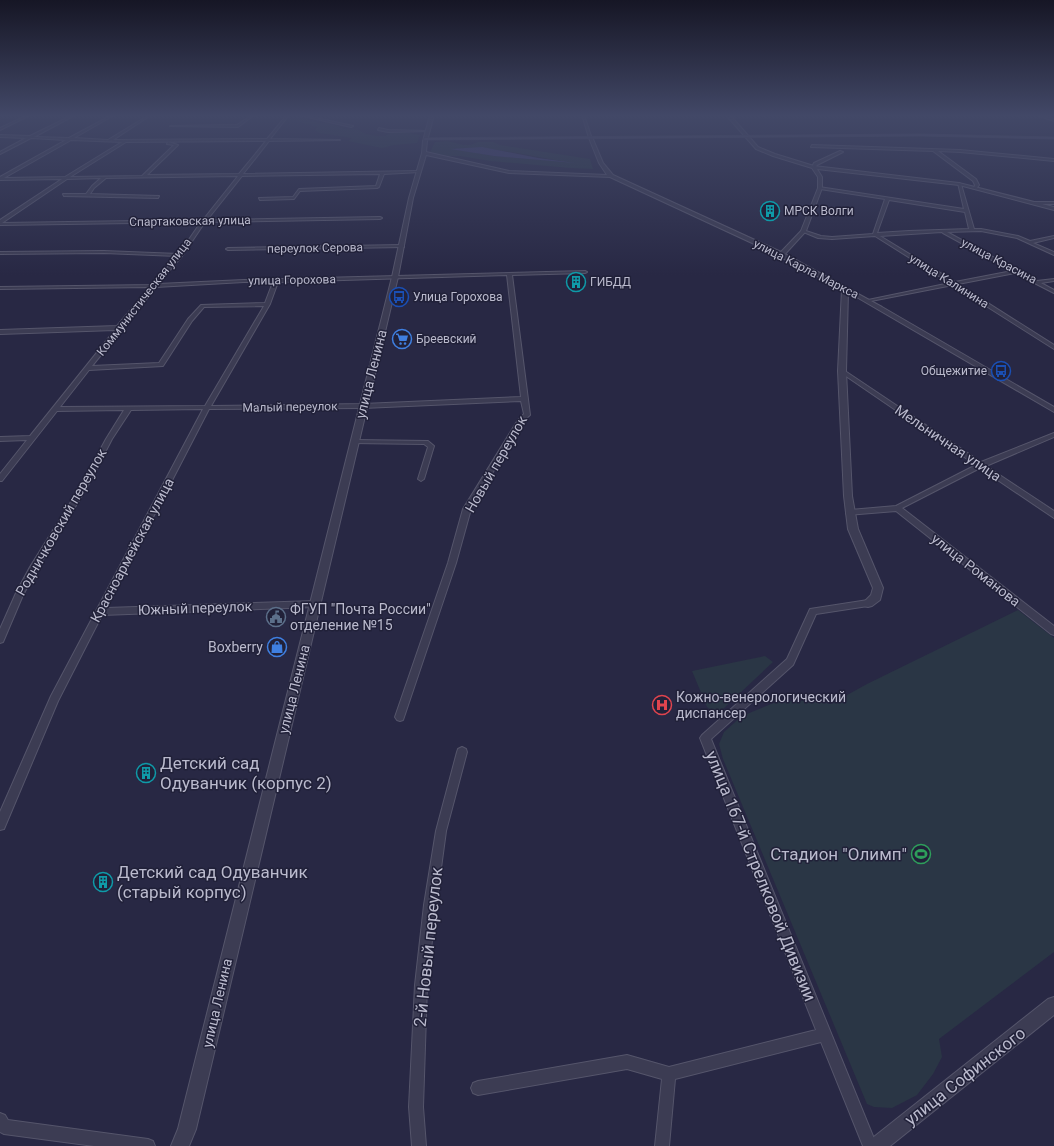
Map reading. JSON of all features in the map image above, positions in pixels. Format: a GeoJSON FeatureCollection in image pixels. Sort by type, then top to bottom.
{"type":"FeatureCollection","features":[{"type":"Feature","properties":{"kind":"street"},"geometry":{"type":"LineString","coordinates":[[0,179],[19,168]]}},
{"type":"Feature","properties":{"kind":"street"},"geometry":{"type":"LineString","coordinates":[[0,223],[81,168]]}},
{"type":"Feature","properties":{"kind":"street"},"geometry":{"type":"LineString","coordinates":[[143,177],[152,168]]}},
{"type":"Feature","properties":{"kind":"street","name":"Коммунистическая улица"},"geometry":{"type":"LineString","coordinates":[[0,479],[119,328],[180,255],[204,221],[246,168]]}},
{"type":"Feature","properties":{"kind":"street","name":"улица Ленина"},"geometry":{"type":"LineString","coordinates":[[180,1146],[187,1129],[395,278],[419,168]]}},
{"type":"Feature","properties":{"kind":"street"},"geometry":{"type":"LineString","coordinates":[[493,168],[509,172],[548,172],[611,176]]}},
{"type":"Feature","properties":{"kind":"street","name":"улица Карла Маркса"},"geometry":{"type":"LineString","coordinates":[[603,168],[611,176],[704,217],[781,255],[868,301],[1054,410]]}},
{"type":"Feature","properties":{"kind":"street"},"geometry":{"type":"LineString","coordinates":[[781,255],[803,231],[820,188],[822,181],[815,168]]}},
{"type":"Feature","properties":{"kind":"street"},"geometry":{"type":"LineString","coordinates":[[827,168],[959,184],[1054,209]]}},
{"type":"Feature","properties":{"kind":"street"},"geometry":{"type":"LineString","coordinates":[[959,168],[975,180],[977,185],[976,188]]}},
{"type":"Feature","properties":{"kind":"street"},"geometry":{"type":"LineString","coordinates":[[0,179],[418,172]]}},
{"type":"Feature","properties":{"kind":"street"},"geometry":{"type":"LineString","coordinates":[[260,199],[294,198],[299,190],[377,187],[382,173]]}},
{"type":"Feature","properties":{"kind":"street"},"geometry":{"type":"LineString","coordinates":[[87,196],[93,186],[104,178]]}},
{"type":"Feature","properties":{"kind":"street","name":"улица Красина"},"geometry":{"type":"LineString","coordinates":[[959,184],[972,231]]}},
{"type":"Feature","properties":{"kind":"street"},"geometry":{"type":"LineString","coordinates":[[820,188],[967,211]]}},
{"type":"Feature","properties":{"kind":"street"},"geometry":{"type":"LineString","coordinates":[[64,195],[158,197]]}},
{"type":"Feature","properties":{"kind":"street"},"geometry":{"type":"LineString","coordinates":[[875,234],[887,199]]}},
{"type":"Feature","properties":{"kind":"street"},"geometry":{"type":"LineString","coordinates":[[1032,204],[1054,202]]}},
{"type":"Feature","properties":{"kind":"street","name":"Спартаковская улица"},"geometry":{"type":"LineString","coordinates":[[0,223],[380,218]]}},
{"type":"Feature","properties":{"kind":"street"},"geometry":{"type":"LineString","coordinates":[[803,231],[820,237],[832,238],[875,234],[981,230],[1018,238],[1030,242],[1054,254]]}},
{"type":"Feature","properties":{"kind":"street","name":"улица Красина"},"geometry":{"type":"LineString","coordinates":[[943,231],[1054,292]]}},
{"type":"Feature","properties":{"kind":"street","name":"улица Калинина"},"geometry":{"type":"LineString","coordinates":[[875,234],[1054,347]]}},
{"type":"Feature","properties":{"kind":"street"},"geometry":{"type":"LineString","coordinates":[[1030,242],[1054,238]]}},
{"type":"Feature","properties":{"kind":"street","name":"переулок Серова"},"geometry":{"type":"LineString","coordinates":[[228,249],[402,246]]}},
{"type":"Feature","properties":{"kind":"street"},"geometry":{"type":"LineString","coordinates":[[0,253],[104,252],[180,255]]}},
{"type":"Feature","properties":{"kind":"street"},"geometry":{"type":"LineString","coordinates":[[868,301],[1017,271]]}},
{"type":"Feature","properties":{"kind":"street","name":"улица Горохова"},"geometry":{"type":"LineString","coordinates":[[0,288],[154,286],[244,281],[276,282],[585,272]]}},
{"type":"Feature","properties":{"kind":"street","name":"Новый переулок"},"geometry":{"type":"LineString","coordinates":[[400,717],[452,563],[467,510],[521,420],[528,415],[524,399],[509,274]]}},
{"type":"Feature","properties":{"kind":"street"},"geometry":{"type":"LineString","coordinates":[[1037,282],[1054,280]]}},
{"type":"Feature","properties":{"kind":"street","name":"Красноармейская улица"},"geometry":{"type":"LineString","coordinates":[[0,825],[54,699],[208,408],[267,304],[276,282]]}},
{"type":"Feature","properties":{"kind":"street","name":"улица 167-й Стрелковой Дивизии"},"geometry":{"type":"LineString","coordinates":[[845,289],[842,372],[850,513],[853,529],[878,588],[876,597],[868,603],[813,611],[790,662],[705,738],[870,1146]]}},
{"type":"Feature","properties":{"kind":"street"},"geometry":{"type":"LineString","coordinates":[[89,368],[161,365],[190,320],[203,306],[267,304]]}},
{"type":"Feature","properties":{"kind":"street"},"geometry":{"type":"LineString","coordinates":[[0,332],[119,328]]}},
{"type":"Feature","properties":{"kind":"street","name":"Мельничная улица"},"geometry":{"type":"LineString","coordinates":[[842,372],[1054,515]]}},
{"type":"Feature","properties":{"kind":"street","name":"Малый переулок"},"geometry":{"type":"LineString","coordinates":[[56,409],[363,406],[524,399]]}},
{"type":"Feature","properties":{"kind":"street","name":"Родничковский переулок"},"geometry":{"type":"LineString","coordinates":[[0,639],[19,595],[33,569],[82,489],[109,439],[129,408]]}},
{"type":"Feature","properties":{"kind":"street"},"geometry":{"type":"LineString","coordinates":[[850,513],[897,508],[981,465],[1054,435]]}},
{"type":"Feature","properties":{"kind":"street"},"geometry":{"type":"LineString","coordinates":[[0,439],[32,438]]}},
{"type":"Feature","properties":{"kind":"street"},"geometry":{"type":"LineString","coordinates":[[354,442],[426,442],[431,446],[421,479]]}},
{"type":"Feature","properties":{"kind":"street","name":"улица Романова"},"geometry":{"type":"LineString","coordinates":[[897,508],[1054,631]]}},
{"type":"Feature","properties":{"kind":"street","name":"Южный переулок"},"geometry":{"type":"LineString","coordinates":[[100,612],[315,604]]}},
{"type":"Feature","properties":{"kind":"street","name":"2-й Новый переулок"},"geometry":{"type":"LineString","coordinates":[[419,1146],[416,1107],[421,985],[430,904],[441,831],[462,752]]}},
{"type":"Feature","properties":{"kind":"street","name":"улица Софинского"},"geometry":{"type":"LineString","coordinates":[[876,1146],[1054,1005]]}},
{"type":"Feature","properties":{"kind":"street"},"geometry":{"type":"LineString","coordinates":[[478,1088],[627,1062],[669,1074],[825,1034]]}},
{"type":"Feature","properties":{"kind":"street"},"geometry":{"type":"LineString","coordinates":[[662,1146],[669,1074]]}},
{"type":"Feature","properties":{"kind":"street"},"geometry":{"type":"LineString","coordinates":[[0,1120],[4,1127],[148,1146]]}},
{"type":"Feature","properties":{"kind":"shaded area","name":"Стадион \"Олимп\""},"geometry":{"type":"Polygon","coordinates":[[[1018,610],[1054,638],[1054,952],[939,1039],[942,1057],[933,1074],[917,1095],[892,1108],[874,1107],[867,1104],[723,759],[719,744],[724,732],[742,716],[776,702],[813,700],[831,704],[867,684],[1018,610]]]}},
{"type":"Feature","properties":{"kind":"shaded area"},"geometry":{"type":"Polygon","coordinates":[[[765,656],[773,662],[721,711],[714,712],[707,707],[692,671],[765,656]]]}},
{"type":"Feature","properties":{"kind":"place","name":"МРСК Волги"},"geometry":{"type":"Point","coordinates":[770,211]}},
{"type":"Feature","properties":{"kind":"place","name":"ГИБДД"},"geometry":{"type":"Point","coordinates":[576,282]}},
{"type":"Feature","properties":{"kind":"place","name":"Улица Горохова"},"geometry":{"type":"Point","coordinates":[399,297]}},
{"type":"Feature","properties":{"kind":"place","name":"Бреевский"},"geometry":{"type":"Point","coordinates":[402,339]}},
{"type":"Feature","properties":{"kind":"place","name":"Общежитие"},"geometry":{"type":"Point","coordinates":[1001,371]}},
{"type":"Feature","properties":{"kind":"place","name":"ФГУП \"Почта России\" отделение №15"},"geometry":{"type":"Point","coordinates":[276,617]}},
{"type":"Feature","properties":{"kind":"place","name":"Boxberry"},"geometry":{"type":"Point","coordinates":[277,647]}},
{"type":"Feature","properties":{"kind":"place","name":"Кожно-венерологический диспансер"},"geometry":{"type":"Point","coordinates":[662,705]}},
{"type":"Feature","properties":{"kind":"place","name":"Детский сад Одуванчик (корпус 2)"},"geometry":{"type":"Point","coordinates":[146,773]}},
{"type":"Feature","properties":{"kind":"place","name":"Стадион \"Олимп\""},"geometry":{"type":"Point","coordinates":[921,854]}},
{"type":"Feature","properties":{"kind":"place","name":"Детский сад Одуванчик (старый корпус)"},"geometry":{"type":"Point","coordinates":[103,882]}}]}
